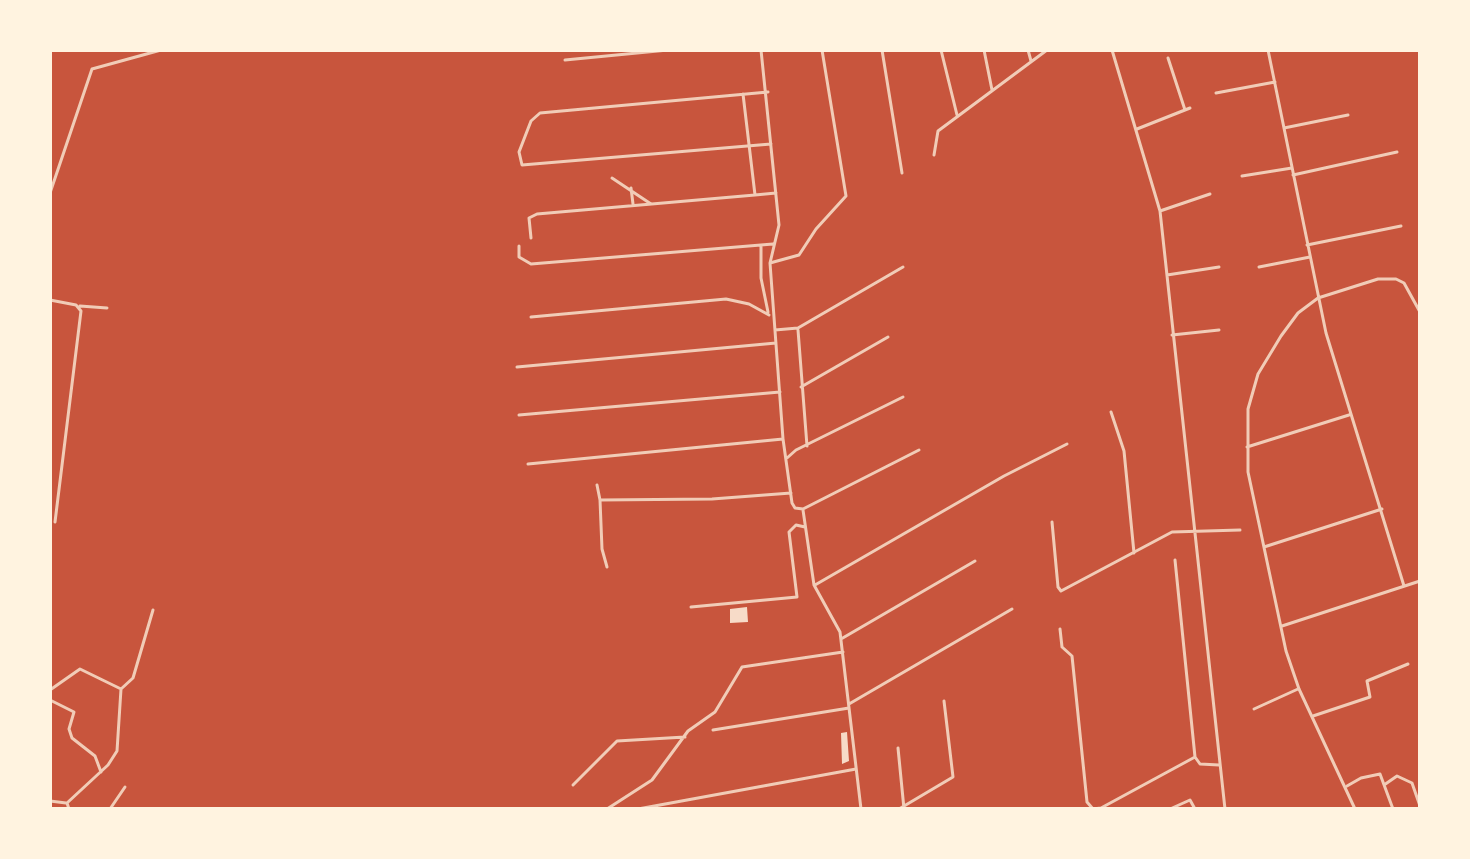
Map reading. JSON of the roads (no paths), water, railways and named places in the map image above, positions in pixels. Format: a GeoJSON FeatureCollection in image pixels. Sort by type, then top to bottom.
{"type":"FeatureCollection","features":[{"type":"Feature","properties":{"kind":"street"},"geometry":{"type":"LineString","coordinates":[[50,193],[92,69],[161,50]]}},
{"type":"Feature","properties":{"kind":"street"},"geometry":{"type":"LineString","coordinates":[[565,60],[668,50]]}},
{"type":"Feature","properties":{"kind":"street"},"geometry":{"type":"LineString","coordinates":[[761,50],[768,92],[779,225],[770,263],[774,318],[783,439],[795,508],[803,509],[919,450]]}},
{"type":"Feature","properties":{"kind":"street"},"geometry":{"type":"LineString","coordinates":[[770,263],[799,255],[816,229],[846,196],[822,50]]}},
{"type":"Feature","properties":{"kind":"street"},"geometry":{"type":"LineString","coordinates":[[882,50],[902,173]]}},
{"type":"Feature","properties":{"kind":"street"},"geometry":{"type":"LineString","coordinates":[[941,50],[957,115]]}},
{"type":"Feature","properties":{"kind":"street"},"geometry":{"type":"LineString","coordinates":[[984,50],[992,90]]}},
{"type":"Feature","properties":{"kind":"street"},"geometry":{"type":"LineString","coordinates":[[1028,50],[1031,61]]}},
{"type":"Feature","properties":{"kind":"street"},"geometry":{"type":"LineString","coordinates":[[934,155],[938,131],[1047,50]]}},
{"type":"Feature","properties":{"kind":"street"},"geometry":{"type":"LineString","coordinates":[[1112,50],[1160,211],[1225,809]]}},
{"type":"Feature","properties":{"kind":"street"},"geometry":{"type":"LineString","coordinates":[[1268,50],[1318,298],[1349,415],[1382,509],[1404,586]]}},
{"type":"Feature","properties":{"kind":"street"},"geometry":{"type":"LineString","coordinates":[[1168,58],[1185,110]]}},
{"type":"Feature","properties":{"kind":"street"},"geometry":{"type":"LineString","coordinates":[[1216,93],[1275,82]]}},
{"type":"Feature","properties":{"kind":"street"},"geometry":{"type":"LineString","coordinates":[[768,92],[540,113],[531,121],[519,152],[522,165],[771,144]]}},
{"type":"Feature","properties":{"kind":"street"},"geometry":{"type":"LineString","coordinates":[[743,94],[755,195]]}},
{"type":"Feature","properties":{"kind":"street"},"geometry":{"type":"LineString","coordinates":[[1137,129],[1190,108]]}},
{"type":"Feature","properties":{"kind":"street"},"geometry":{"type":"LineString","coordinates":[[1284,128],[1348,115]]}},
{"type":"Feature","properties":{"kind":"street"},"geometry":{"type":"LineString","coordinates":[[1293,175],[1397,152]]}},
{"type":"Feature","properties":{"kind":"street"},"geometry":{"type":"LineString","coordinates":[[1242,176],[1292,168]]}},
{"type":"Feature","properties":{"kind":"street"},"geometry":{"type":"LineString","coordinates":[[612,178],[651,204]]}},
{"type":"Feature","properties":{"kind":"street"},"geometry":{"type":"LineString","coordinates":[[631,188],[633,206]]}},
{"type":"Feature","properties":{"kind":"street"},"geometry":{"type":"LineString","coordinates":[[531,238],[529,218],[537,214],[776,193]]}},
{"type":"Feature","properties":{"kind":"street"},"geometry":{"type":"LineString","coordinates":[[1160,211],[1210,194]]}},
{"type":"Feature","properties":{"kind":"street"},"geometry":{"type":"LineString","coordinates":[[1307,245],[1401,226]]}},
{"type":"Feature","properties":{"kind":"street"},"geometry":{"type":"LineString","coordinates":[[519,246],[519,257],[531,264],[774,244]]}},
{"type":"Feature","properties":{"kind":"street"},"geometry":{"type":"LineString","coordinates":[[761,245],[761,278],[769,315]]}},
{"type":"Feature","properties":{"kind":"street"},"geometry":{"type":"LineString","coordinates":[[1259,267],[1310,257]]}},
{"type":"Feature","properties":{"kind":"street"},"geometry":{"type":"LineString","coordinates":[[775,330],[798,328],[903,267]]}},
{"type":"Feature","properties":{"kind":"street"},"geometry":{"type":"LineString","coordinates":[[1166,276],[1219,267]]}},
{"type":"Feature","properties":{"kind":"street"},"geometry":{"type":"LineString","coordinates":[[1355,809],[1347,786],[1299,689],[1286,651],[1257,527],[1247,447],[1248,409],[1258,374],[1298,313],[1318,298],[1378,279],[1396,279],[1404,283],[1420,312]]}},
{"type":"Feature","properties":{"kind":"street"},"geometry":{"type":"LineString","coordinates":[[531,317],[726,299],[749,304],[774,318]]}},
{"type":"Feature","properties":{"kind":"street"},"geometry":{"type":"LineString","coordinates":[[50,300],[107,308]]}},
{"type":"Feature","properties":{"kind":"street"},"geometry":{"type":"LineString","coordinates":[[55,522],[80,322],[81,311],[76,305]]}},
{"type":"Feature","properties":{"kind":"street"},"geometry":{"type":"LineString","coordinates":[[798,328],[807,446]]}},
{"type":"Feature","properties":{"kind":"street"},"geometry":{"type":"LineString","coordinates":[[1172,335],[1219,330]]}},
{"type":"Feature","properties":{"kind":"street"},"geometry":{"type":"LineString","coordinates":[[801,387],[888,337]]}},
{"type":"Feature","properties":{"kind":"street"},"geometry":{"type":"LineString","coordinates":[[517,367],[776,343]]}},
{"type":"Feature","properties":{"kind":"street"},"geometry":{"type":"LineString","coordinates":[[519,415],[780,392]]}},
{"type":"Feature","properties":{"kind":"street"},"geometry":{"type":"LineString","coordinates":[[787,458],[903,397]]}},
{"type":"Feature","properties":{"kind":"street"},"geometry":{"type":"LineString","coordinates":[[1111,412],[1124,451],[1134,553]]}},
{"type":"Feature","properties":{"kind":"street"},"geometry":{"type":"LineString","coordinates":[[1247,447],[1349,415]]}},
{"type":"Feature","properties":{"kind":"street"},"geometry":{"type":"LineString","coordinates":[[528,464],[783,439]]}},
{"type":"Feature","properties":{"kind":"street"},"geometry":{"type":"LineString","coordinates":[[814,585],[1004,476],[1067,444]]}},
{"type":"Feature","properties":{"kind":"street"},"geometry":{"type":"LineString","coordinates":[[597,485],[607,567]]}},
{"type":"Feature","properties":{"kind":"street"},"geometry":{"type":"LineString","coordinates":[[600,500],[712,499],[791,493]]}},
{"type":"Feature","properties":{"kind":"street"},"geometry":{"type":"LineString","coordinates":[[803,509],[814,585],[836,621],[841,639],[861,809]]}},
{"type":"Feature","properties":{"kind":"street"},"geometry":{"type":"LineString","coordinates":[[1264,547],[1382,509]]}},
{"type":"Feature","properties":{"kind":"street"},"geometry":{"type":"LineString","coordinates":[[1052,522],[1058,587],[1061,591],[1172,532],[1240,530]]}},
{"type":"Feature","properties":{"kind":"street"},"geometry":{"type":"LineString","coordinates":[[691,607],[797,597],[789,532],[796,525],[805,527]]}},
{"type":"Feature","properties":{"kind":"street"},"geometry":{"type":"LineString","coordinates":[[1175,560],[1195,757],[1200,764],[1219,765]]}},
{"type":"Feature","properties":{"kind":"street"},"geometry":{"type":"LineString","coordinates":[[841,639],[975,561]]}},
{"type":"Feature","properties":{"kind":"street"},"geometry":{"type":"LineString","coordinates":[[1282,626],[1420,581]]}},
{"type":"Feature","properties":{"kind":"street"},"geometry":{"type":"LineString","coordinates":[[713,730],[849,706],[1012,609]]}},
{"type":"Feature","properties":{"kind":"street"},"geometry":{"type":"LineString","coordinates":[[50,801],[67,803],[101,772],[117,751],[121,689],[133,678],[153,610]]}},
{"type":"Feature","properties":{"kind":"street"},"geometry":{"type":"LineString","coordinates":[[1060,629],[1062,647],[1072,656],[1090,805],[1101,808],[1195,757]]}},
{"type":"Feature","properties":{"kind":"street"},"geometry":{"type":"LineString","coordinates":[[607,809],[652,780],[685,737],[715,712],[742,667],[843,652]]}},
{"type":"Feature","properties":{"kind":"street"},"geometry":{"type":"LineString","coordinates":[[1312,716],[1370,697],[1367,681],[1408,664]]}},
{"type":"Feature","properties":{"kind":"street"},"geometry":{"type":"LineString","coordinates":[[50,690],[80,669],[121,689]]}},
{"type":"Feature","properties":{"kind":"street"},"geometry":{"type":"LineString","coordinates":[[1254,709],[1299,689]]}},
{"type":"Feature","properties":{"kind":"street"},"geometry":{"type":"LineString","coordinates":[[50,700],[74,712],[69,729],[72,738],[95,756],[101,772]]}},
{"type":"Feature","properties":{"kind":"street"},"geometry":{"type":"LineString","coordinates":[[898,748],[903,808],[953,777],[944,701]]}},
{"type":"Feature","properties":{"kind":"street"},"geometry":{"type":"LineString","coordinates":[[573,785],[617,741],[685,737]]}},
{"type":"Feature","properties":{"kind":"street"},"geometry":{"type":"LineString","coordinates":[[638,809],[856,769]]}},
{"type":"Feature","properties":{"kind":"street"},"geometry":{"type":"LineString","coordinates":[[1347,786],[1376,772],[1393,809]]}},
{"type":"Feature","properties":{"kind":"street"},"geometry":{"type":"LineString","coordinates":[[1384,785],[1397,776],[1412,783],[1420,806]]}},
{"type":"Feature","properties":{"kind":"street"},"geometry":{"type":"LineString","coordinates":[[110,809],[125,787]]}},
{"type":"Feature","properties":{"kind":"street"},"geometry":{"type":"LineString","coordinates":[[1170,809],[1190,800],[1195,809]]}},
{"type":"Feature","properties":{"kind":"street"},"geometry":{"type":"LineString","coordinates":[[67,803],[69,809]]}}]}
